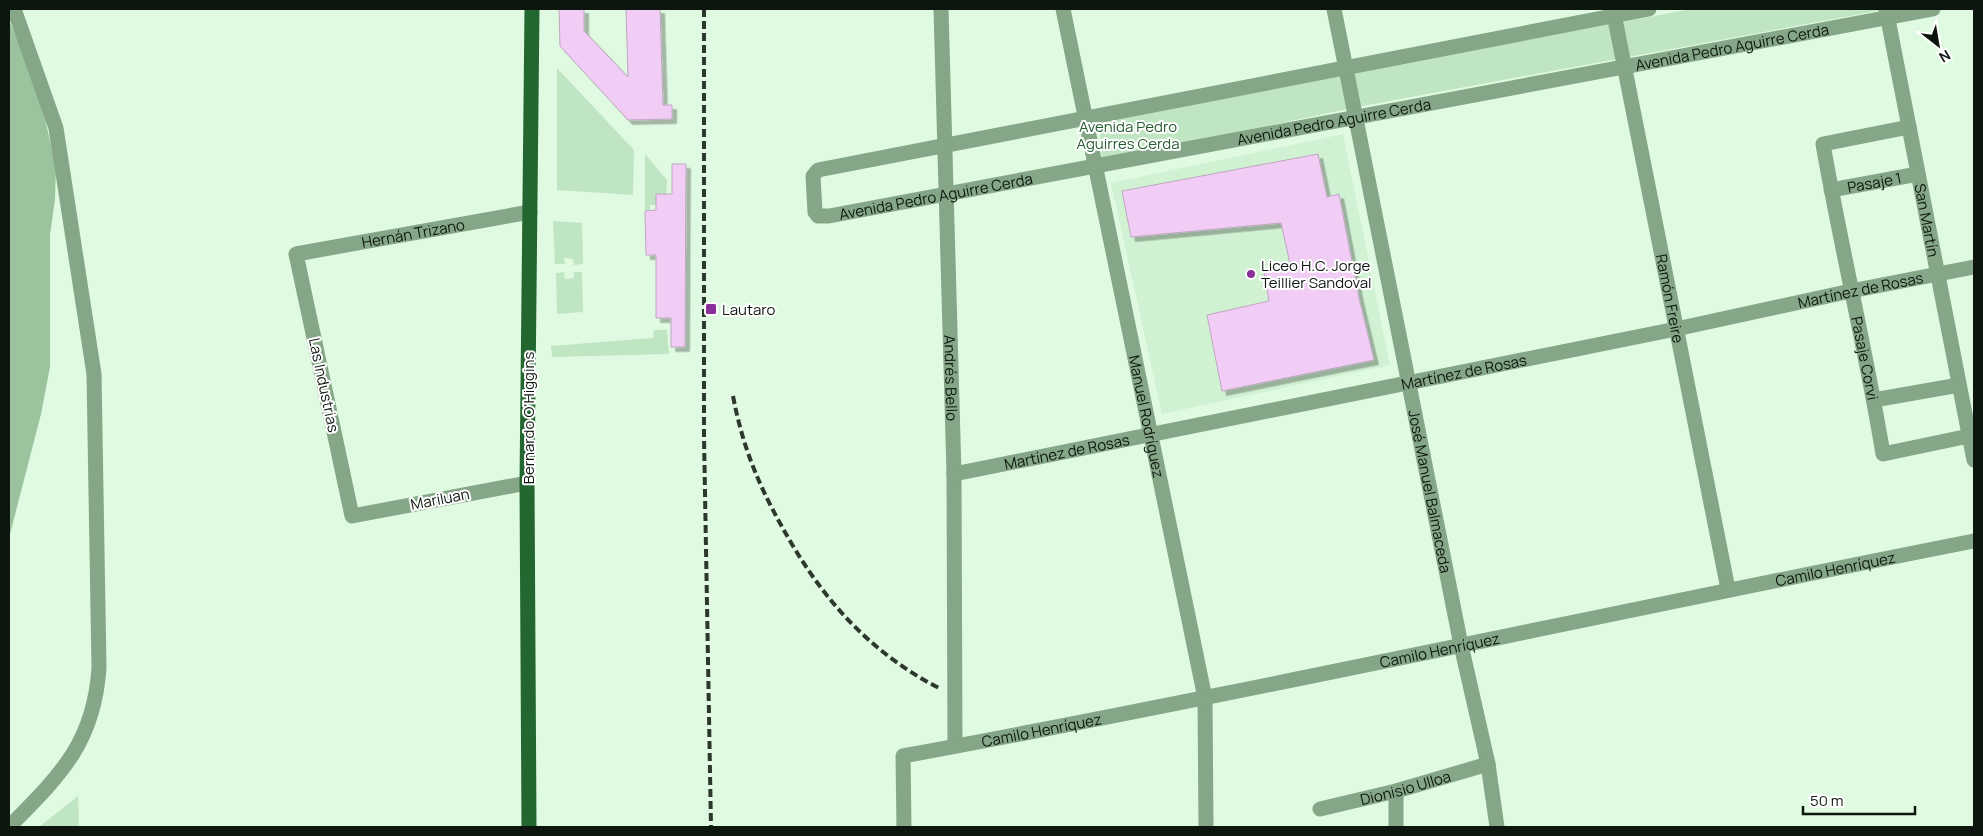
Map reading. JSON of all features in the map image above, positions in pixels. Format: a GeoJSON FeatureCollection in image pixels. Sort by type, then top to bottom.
{"type":"FeatureCollection","features":[{"type":"Feature","properties":{"kind":"main road","name":"Bernardo O'Higgins"},"geometry":{"type":"LineString","coordinates":[[529,827],[527,483],[532,9]]}},
{"type":"Feature","properties":{"kind":"street"},"geometry":{"type":"LineString","coordinates":[[9,827],[57,777],[78,747],[92,713],[99,668],[94,374],[56,128],[14,9]]}},
{"type":"Feature","properties":{"kind":"street","name":"Andrés Bello"},"geometry":{"type":"LineString","coordinates":[[941,9],[954,474],[955,746]]}},
{"type":"Feature","properties":{"kind":"street","name":"Manuel Rodríguez"},"geometry":{"type":"LineString","coordinates":[[1063,9],[1205,698],[1206,827]]}},
{"type":"Feature","properties":{"kind":"street","name":"José Manuel Balmaceda"},"geometry":{"type":"LineString","coordinates":[[1334,9],[1461,645],[1488,764],[1497,827]]}},
{"type":"Feature","properties":{"kind":"street","name":"Avenida Pedro Aguirre Cerda"},"geometry":{"type":"LineString","coordinates":[[1649,9],[1613,12],[1346,68],[818,170],[813,176],[815,212],[818,216],[823,217],[947,195],[1624,68],[1887,13],[1933,9]]}},
{"type":"Feature","properties":{"kind":"street","name":"Ramón Freire"},"geometry":{"type":"LineString","coordinates":[[1613,12],[1728,589]]}},
{"type":"Feature","properties":{"kind":"street","name":"San Martín"},"geometry":{"type":"LineString","coordinates":[[1887,13],[1974,460]]}},
{"type":"Feature","properties":{"kind":"street","name":"Pasaje Corvi"},"geometry":{"type":"LineString","coordinates":[[1909,128],[1823,144],[1831,190],[1874,400],[1883,454],[1969,436]]}},
{"type":"Feature","properties":{"kind":"street","name":"Pasaje 1"},"geometry":{"type":"LineString","coordinates":[[1831,190],[1918,174]]}},
{"type":"Feature","properties":{"kind":"street","name":"Hernán Trizano"},"geometry":{"type":"LineString","coordinates":[[296,254],[530,212]]}},
{"type":"Feature","properties":{"kind":"street","name":"Las Industrias"},"geometry":{"type":"LineString","coordinates":[[296,254],[352,516]]}},
{"type":"Feature","properties":{"kind":"street","name":"Martínez de Rosas"},"geometry":{"type":"LineString","coordinates":[[954,474],[1974,267]]}},
{"type":"Feature","properties":{"kind":"street"},"geometry":{"type":"LineString","coordinates":[[1874,400],[1960,385]]}},
{"type":"Feature","properties":{"kind":"street","name":"Mariluan"},"geometry":{"type":"LineString","coordinates":[[352,516],[527,483]]}},
{"type":"Feature","properties":{"kind":"street","name":"Camilo Henríquez"},"geometry":{"type":"LineString","coordinates":[[904,827],[903,756],[1205,698],[1728,589],[1974,541]]}},
{"type":"Feature","properties":{"kind":"street","name":"Dionisio Ulloa"},"geometry":{"type":"LineString","coordinates":[[1320,809],[1396,791],[1488,764]]}},
{"type":"Feature","properties":{"kind":"street"},"geometry":{"type":"LineString","coordinates":[[1396,791],[1396,827]]}},
{"type":"Feature","properties":{"kind":"shaded area"},"geometry":{"type":"Polygon","coordinates":[[[9,20],[28,65],[42,106],[56,166],[55,199],[50,235],[50,367],[41,414],[9,538],[9,20]]]}},
{"type":"Feature","properties":{"kind":"shaded area","name":"Liceo H.C. Jorge Teillier Sandoval"},"geometry":{"type":"Polygon","coordinates":[[[1343,134],[1390,365],[1162,414],[1111,183],[1343,134]]]}},
{"type":"Feature","properties":{"kind":"green space","name":"Avenida Pedro Aguirres Cerda"},"geometry":{"type":"Polygon","coordinates":[[[1691,9],[1888,9],[1357,107],[1102,161],[1099,120],[1691,9]]]}},
{"type":"Feature","properties":{"kind":"green space"},"geometry":{"type":"Polygon","coordinates":[[[557,68],[634,150],[633,195],[557,190],[557,68]]]}},
{"type":"Feature","properties":{"kind":"green space"},"geometry":{"type":"Polygon","coordinates":[[[645,154],[667,180],[666,205],[650,205],[650,223],[645,222],[645,154]]]}},
{"type":"Feature","properties":{"kind":"green space"},"geometry":{"type":"Polygon","coordinates":[[[553,221],[582,223],[583,264],[574,265],[573,259],[564,258],[565,264],[555,264],[553,221]]]}},
{"type":"Feature","properties":{"kind":"green space"},"geometry":{"type":"Polygon","coordinates":[[[564,272],[565,279],[574,278],[574,272],[582,272],[583,312],[557,314],[556,273],[564,272]]]}},
{"type":"Feature","properties":{"kind":"green space"},"geometry":{"type":"Polygon","coordinates":[[[654,330],[667,330],[669,354],[552,357],[551,346],[653,338],[654,330]]]}},
{"type":"Feature","properties":{"kind":"green space"},"geometry":{"type":"Polygon","coordinates":[[[78,796],[79,827],[39,827],[78,796]]]}},
{"type":"Feature","properties":{"kind":"building"},"geometry":{"type":"Polygon","coordinates":[[[559,9],[584,9],[584,31],[628,77],[626,9],[660,9],[663,105],[672,105],[672,119],[628,120],[560,46],[559,9]]]}},
{"type":"Feature","properties":{"kind":"building"},"geometry":{"type":"Polygon","coordinates":[[[1318,154],[1327,197],[1339,194],[1359,298],[1374,360],[1222,391],[1207,315],[1269,301],[1264,273],[1291,268],[1281,223],[1131,237],[1122,191],[1318,154]]]}},
{"type":"Feature","properties":{"kind":"building"},"geometry":{"type":"Polygon","coordinates":[[[672,164],[686,164],[685,347],[671,347],[671,318],[656,318],[656,255],[646,255],[645,211],[656,210],[656,194],[672,194],[672,164]]]}},
{"type":"Feature","properties":{"kind":"railway"},"geometry":{"type":"LineString","coordinates":[[704,9],[704,437],[711,827]]}},
{"type":"Feature","properties":{"kind":"railway"},"geometry":{"type":"LineString","coordinates":[[733,396],[743,437],[756,474],[782,527],[807,569],[839,610],[857,629],[896,662],[941,689]]}},
{"type":"Feature","properties":{"kind":"place","name":"Liceo H.C. Jorge Teillier Sandoval"},"geometry":{"type":"Point","coordinates":[1251,274]}},
{"type":"Feature","properties":{"kind":"place","name":"Lautaro"},"geometry":{"type":"Point","coordinates":[711,309]}}]}
